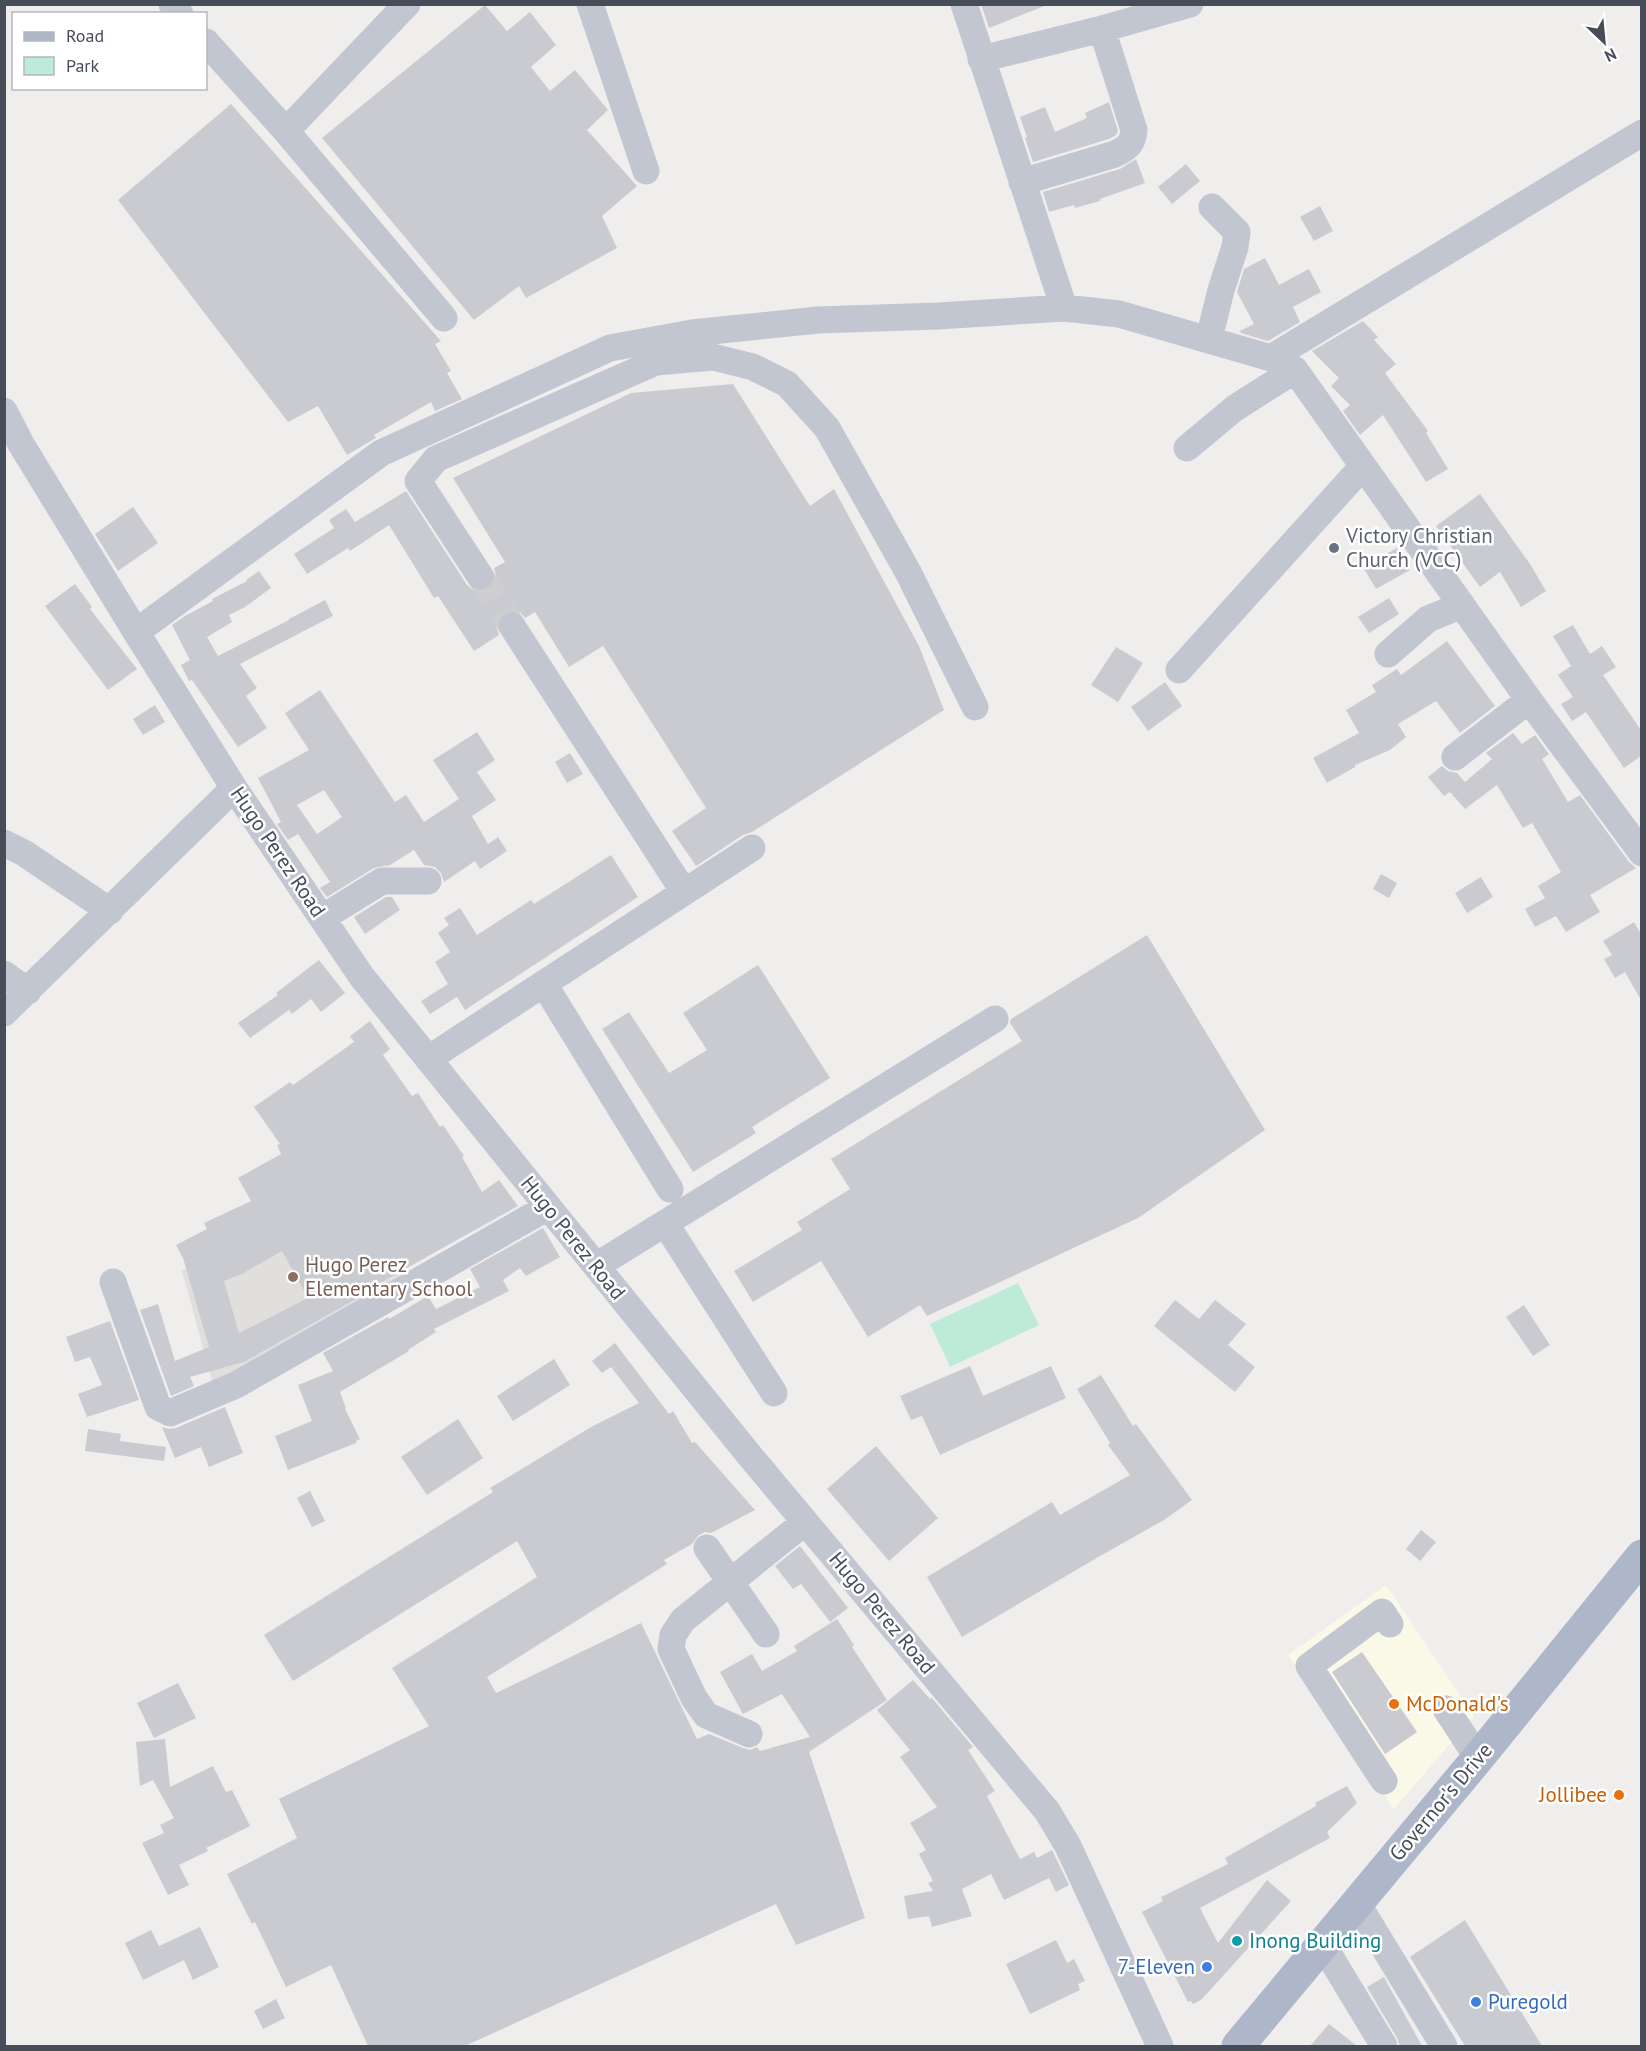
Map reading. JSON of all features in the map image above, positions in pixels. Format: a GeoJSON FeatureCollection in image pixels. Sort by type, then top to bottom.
{"type":"FeatureCollection","features":[{"type":"Feature","properties":{"kind":"main road","name":"Governor's Drive"},"geometry":{"type":"LineString","coordinates":[[1238,2046],[1478,1758],[1641,1556]]}},
{"type":"Feature","properties":{"kind":"street"},"geometry":{"type":"LineString","coordinates":[[286,131],[408,4]]}},
{"type":"Feature","properties":{"kind":"street"},"geometry":{"type":"LineString","coordinates":[[590,4],[645,171]]}},
{"type":"Feature","properties":{"kind":"street"},"geometry":{"type":"LineString","coordinates":[[964,4],[1064,308]]}},
{"type":"Feature","properties":{"kind":"street"},"geometry":{"type":"LineString","coordinates":[[981,58],[1102,29],[1190,4]]}},
{"type":"Feature","properties":{"kind":"street"},"geometry":{"type":"LineString","coordinates":[[1022,182],[1115,154],[1128,147],[1133,138],[1134,130],[1102,29]]}},
{"type":"Feature","properties":{"kind":"street"},"geometry":{"type":"LineString","coordinates":[[207,43],[286,131],[444,318]]}},
{"type":"Feature","properties":{"kind":"street"},"geometry":{"type":"LineString","coordinates":[[1271,358],[1641,133]]}},
{"type":"Feature","properties":{"kind":"street"},"geometry":{"type":"LineString","coordinates":[[1209,339],[1235,247],[1237,232],[1212,207]]}},
{"type":"Feature","properties":{"kind":"street"},"geometry":{"type":"LineString","coordinates":[[136,632],[381,453],[610,348],[692,333],[818,320],[938,316],[1064,308],[1119,314],[1271,358],[1295,370],[1529,700],[1641,853]]}},
{"type":"Feature","properties":{"kind":"street"},"geometry":{"type":"LineString","coordinates":[[480,576],[418,481],[436,459],[656,363],[713,357],[753,367],[787,384],[826,428],[908,572],[975,707]]}},
{"type":"Feature","properties":{"kind":"street"},"geometry":{"type":"LineString","coordinates":[[1186,448],[1234,408],[1295,370]]}},
{"type":"Feature","properties":{"kind":"street","name":"Hugo Perez Road"},"geometry":{"type":"LineString","coordinates":[[4,411],[21,444],[234,788],[362,977],[805,1522],[1047,1811],[1068,1846],[1160,2046]]}},
{"type":"Feature","properties":{"kind":"street"},"geometry":{"type":"LineString","coordinates":[[1179,670],[1363,466]]}},
{"type":"Feature","properties":{"kind":"street"},"geometry":{"type":"LineString","coordinates":[[1388,654],[1428,619],[1462,605]]}},
{"type":"Feature","properties":{"kind":"street"},"geometry":{"type":"LineString","coordinates":[[512,626],[684,892]]}},
{"type":"Feature","properties":{"kind":"street"},"geometry":{"type":"LineString","coordinates":[[1455,757],[1529,700]]}},
{"type":"Feature","properties":{"kind":"street"},"geometry":{"type":"LineString","coordinates":[[4,1013],[234,788]]}},
{"type":"Feature","properties":{"kind":"street"},"geometry":{"type":"LineString","coordinates":[[4,843],[24,853],[110,911]]}},
{"type":"Feature","properties":{"kind":"street"},"geometry":{"type":"LineString","coordinates":[[428,1059],[752,848]]}},
{"type":"Feature","properties":{"kind":"street"},"geometry":{"type":"LineString","coordinates":[[322,918],[382,881],[428,881]]}},
{"type":"Feature","properties":{"kind":"street"},"geometry":{"type":"LineString","coordinates":[[4,974],[28,991]]}},
{"type":"Feature","properties":{"kind":"street"},"geometry":{"type":"LineString","coordinates":[[544,984],[670,1189]]}},
{"type":"Feature","properties":{"kind":"street"},"geometry":{"type":"LineString","coordinates":[[596,1266],[995,1018]]}},
{"type":"Feature","properties":{"kind":"street"},"geometry":{"type":"LineString","coordinates":[[113,1282],[158,1407],[170,1413],[236,1385],[548,1207]]}},
{"type":"Feature","properties":{"kind":"street"},"geometry":{"type":"LineString","coordinates":[[665,1223],[774,1393]]}},
{"type":"Feature","properties":{"kind":"street"},"geometry":{"type":"LineString","coordinates":[[749,1734],[706,1714],[694,1698],[671,1650],[673,1635],[683,1620],[805,1522]]}},
{"type":"Feature","properties":{"kind":"street"},"geometry":{"type":"LineString","coordinates":[[707,1548],[766,1634]]}},
{"type":"Feature","properties":{"kind":"street"},"geometry":{"type":"LineString","coordinates":[[1384,1781],[1309,1665],[1382,1612],[1390,1624]]}},
{"type":"Feature","properties":{"kind":"street"},"geometry":{"type":"LineString","coordinates":[[1446,1709],[1478,1758]]}},
{"type":"Feature","properties":{"kind":"street"},"geometry":{"type":"LineString","coordinates":[[1358,1903],[1444,2046]]}},
{"type":"Feature","properties":{"kind":"street"},"geometry":{"type":"LineString","coordinates":[[1323,1945],[1384,2046]]}},
{"type":"Feature","properties":{"kind":"shaded area","name":"Hugo Perez Elementary School"},"geometry":{"type":"Polygon","coordinates":[[[344,1170],[405,1283],[214,1387],[182,1271],[344,1170]]]}},
{"type":"Feature","properties":{"kind":"shaded area","name":"McDonald's"},"geometry":{"type":"Polygon","coordinates":[[[1386,1585],[1474,1716],[1394,1809],[1288,1655],[1386,1585]]]}},
{"type":"Feature","properties":{"kind":"green space"},"geometry":{"type":"Polygon","coordinates":[[[1018,1283],[1039,1325],[950,1367],[930,1324],[1018,1283]]]}},
{"type":"Feature","properties":{"kind":"building"},"geometry":{"type":"Polygon","coordinates":[[[981,4],[1047,4],[1047,5],[989,28],[981,4]]]}},
{"type":"Feature","properties":{"kind":"building"},"geometry":{"type":"Polygon","coordinates":[[[485,5],[507,31],[530,12],[556,45],[531,67],[550,91],[575,70],[608,110],[587,130],[637,186],[602,216],[617,248],[526,298],[519,286],[474,320],[322,138],[485,5]]]}},
{"type":"Feature","properties":{"kind":"building"},"geometry":{"type":"Polygon","coordinates":[[[1109,102],[1118,131],[1116,135],[1033,162],[1020,117],[1045,107],[1055,132],[1087,118],[1085,113],[1109,102]]]}},
{"type":"Feature","properties":{"kind":"building"},"geometry":{"type":"Polygon","coordinates":[[[231,104],[441,341],[435,344],[451,371],[447,373],[462,399],[435,411],[431,402],[374,435],[376,438],[347,455],[318,406],[288,422],[118,200],[231,104]]]}},
{"type":"Feature","properties":{"kind":"building"},"geometry":{"type":"Polygon","coordinates":[[[1136,159],[1145,183],[1100,199],[1100,201],[1049,212],[1043,192],[1120,169],[1136,159]]]}},
{"type":"Feature","properties":{"kind":"building"},"geometry":{"type":"Polygon","coordinates":[[[1186,164],[1200,181],[1172,204],[1158,187],[1186,164]]]}},
{"type":"Feature","properties":{"kind":"building"},"geometry":{"type":"Polygon","coordinates":[[[1320,206],[1333,231],[1314,241],[1300,217],[1320,206]]]}},
{"type":"Feature","properties":{"kind":"building"},"geometry":{"type":"Polygon","coordinates":[[[1265,258],[1279,285],[1309,269],[1321,292],[1293,307],[1300,322],[1268,341],[1241,333],[1240,331],[1254,324],[1237,292],[1244,269],[1265,258]]]}},
{"type":"Feature","properties":{"kind":"building"},"geometry":{"type":"Polygon","coordinates":[[[1363,321],[1378,337],[1374,340],[1396,364],[1385,373],[1428,431],[1426,433],[1448,469],[1426,482],[1383,415],[1360,435],[1343,411],[1350,405],[1331,386],[1339,378],[1312,351],[1363,321]]]}},
{"type":"Feature","properties":{"kind":"building"},"geometry":{"type":"Polygon","coordinates":[[[733,384],[810,506],[834,489],[919,646],[944,710],[696,866],[672,831],[706,808],[603,646],[569,667],[535,612],[525,618],[520,612],[512,610],[498,618],[496,626],[499,635],[474,651],[438,596],[434,598],[389,525],[350,551],[348,548],[307,574],[294,554],[334,528],[329,520],[346,509],[355,522],[406,491],[467,585],[481,592],[494,583],[496,576],[494,568],[505,562],[453,478],[631,393],[733,384]]]}},
{"type":"Feature","properties":{"kind":"building"},"geometry":{"type":"Polygon","coordinates":[[[1480,494],[1530,564],[1546,591],[1521,607],[1500,572],[1480,587],[1436,526],[1480,494]]]}},
{"type":"Feature","properties":{"kind":"building"},"geometry":{"type":"Polygon","coordinates":[[[133,507],[158,543],[118,571],[95,534],[133,507]]]}},
{"type":"Feature","properties":{"kind":"building"},"geometry":{"type":"Polygon","coordinates":[[[1397,548],[1410,570],[1376,589],[1363,567],[1397,548]]]}},
{"type":"Feature","properties":{"kind":"building"},"geometry":{"type":"Polygon","coordinates":[[[259,571],[271,588],[245,607],[229,615],[232,622],[207,637],[218,656],[325,600],[333,616],[240,664],[257,688],[246,696],[267,728],[238,747],[192,680],[189,681],[181,665],[190,660],[172,625],[213,601],[212,599],[247,581],[259,571]]]}},
{"type":"Feature","properties":{"kind":"building"},"geometry":{"type":"Polygon","coordinates":[[[75,584],[92,607],[90,609],[137,669],[108,690],[45,606],[75,584]]]}},
{"type":"Feature","properties":{"kind":"building"},"geometry":{"type":"Polygon","coordinates":[[[1389,598],[1399,614],[1369,633],[1358,617],[1389,598]]]}},
{"type":"Feature","properties":{"kind":"building"},"geometry":{"type":"Polygon","coordinates":[[[1573,625],[1590,654],[1602,646],[1616,667],[1603,675],[1641,730],[1641,756],[1624,768],[1586,712],[1572,721],[1561,704],[1573,697],[1558,675],[1571,666],[1553,636],[1573,625]]]}},
{"type":"Feature","properties":{"kind":"building"},"geometry":{"type":"Polygon","coordinates":[[[1447,641],[1495,706],[1460,733],[1436,701],[1398,724],[1406,737],[1390,750],[1355,765],[1327,783],[1313,758],[1359,733],[1346,710],[1376,692],[1372,685],[1397,669],[1401,675],[1447,641]]]}},
{"type":"Feature","properties":{"kind":"building"},"geometry":{"type":"Polygon","coordinates":[[[1116,647],[1143,663],[1118,702],[1091,685],[1116,647]]]}},
{"type":"Feature","properties":{"kind":"building"},"geometry":{"type":"Polygon","coordinates":[[[1165,682],[1182,706],[1148,731],[1131,707],[1165,682]]]}},
{"type":"Feature","properties":{"kind":"building"},"geometry":{"type":"Polygon","coordinates":[[[320,690],[395,802],[406,795],[424,822],[459,799],[433,760],[477,732],[495,760],[477,772],[496,800],[472,816],[488,844],[498,837],[507,851],[480,869],[475,861],[444,882],[441,873],[435,867],[424,865],[414,850],[390,865],[374,868],[327,897],[320,888],[330,882],[298,834],[288,840],[277,824],[281,822],[258,778],[309,750],[285,713],[320,690]],[[324,790],[297,805],[317,834],[342,817],[324,790]]]}},
{"type":"Feature","properties":{"kind":"building"},"geometry":{"type":"Polygon","coordinates":[[[155,705],[165,722],[143,735],[133,719],[155,705]]]}},
{"type":"Feature","properties":{"kind":"building"},"geometry":{"type":"Polygon","coordinates":[[[1513,733],[1522,744],[1535,735],[1549,754],[1542,759],[1568,802],[1580,795],[1629,862],[1636,868],[1590,895],[1600,912],[1566,932],[1556,916],[1535,927],[1525,909],[1545,898],[1538,886],[1561,872],[1532,823],[1523,828],[1497,785],[1465,809],[1450,792],[1444,796],[1428,777],[1442,766],[1448,771],[1457,773],[1465,782],[1492,759],[1486,753],[1513,733]]]}},
{"type":"Feature","properties":{"kind":"building"},"geometry":{"type":"Polygon","coordinates":[[[570,753],[583,774],[567,783],[555,762],[570,753]]]}},
{"type":"Feature","properties":{"kind":"building"},"geometry":{"type":"Polygon","coordinates":[[[611,855],[638,897],[465,1010],[457,997],[430,1014],[421,1001],[448,984],[435,962],[450,952],[438,933],[449,925],[444,918],[460,908],[477,935],[531,900],[534,904],[611,855]]]}},
{"type":"Feature","properties":{"kind":"building"},"geometry":{"type":"Polygon","coordinates":[[[1381,874],[1397,883],[1389,898],[1373,889],[1381,874]]]}},
{"type":"Feature","properties":{"kind":"building"},"geometry":{"type":"Polygon","coordinates":[[[1481,877],[1493,897],[1467,913],[1455,893],[1481,877]]]}},
{"type":"Feature","properties":{"kind":"building"},"geometry":{"type":"Polygon","coordinates":[[[386,897],[392,897],[400,910],[365,934],[354,917],[386,897]]]}},
{"type":"Feature","properties":{"kind":"building"},"geometry":{"type":"Polygon","coordinates":[[[1634,922],[1641,934],[1641,1000],[1625,972],[1615,978],[1604,959],[1612,955],[1603,941],[1634,922]]]}},
{"type":"Feature","properties":{"kind":"building"},"geometry":{"type":"Polygon","coordinates":[[[1147,935],[1265,1130],[1138,1218],[927,1316],[920,1305],[868,1337],[821,1261],[753,1302],[734,1271],[802,1230],[797,1222],[850,1189],[831,1159],[1022,1041],[1010,1023],[1011,1019],[1147,935]]]}},
{"type":"Feature","properties":{"kind":"building"},"geometry":{"type":"Polygon","coordinates":[[[319,960],[345,993],[321,1012],[311,999],[292,1014],[289,1010],[250,1038],[238,1023],[278,995],[276,993],[319,960]]]}},
{"type":"Feature","properties":{"kind":"building"},"geometry":{"type":"Polygon","coordinates":[[[758,965],[830,1078],[752,1127],[756,1133],[693,1172],[602,1029],[629,1012],[669,1073],[707,1050],[683,1013],[758,965]]]}},
{"type":"Feature","properties":{"kind":"building"},"geometry":{"type":"Polygon","coordinates":[[[370,1021],[390,1049],[383,1055],[412,1096],[418,1093],[440,1127],[443,1125],[464,1156],[462,1157],[482,1192],[499,1180],[518,1206],[244,1362],[190,1377],[194,1386],[171,1396],[140,1310],[158,1304],[175,1361],[209,1347],[183,1258],[176,1245],[207,1229],[204,1223],[251,1201],[238,1178],[281,1154],[277,1145],[280,1144],[254,1107],[290,1082],[293,1085],[354,1042],[350,1036],[370,1021]],[[282,1251],[242,1274],[224,1281],[239,1333],[308,1298],[282,1251]]]}},
{"type":"Feature","properties":{"kind":"building"},"geometry":{"type":"Polygon","coordinates":[[[543,1228],[560,1257],[526,1276],[520,1268],[503,1280],[509,1291],[434,1329],[436,1332],[409,1351],[340,1392],[345,1409],[360,1439],[356,1443],[288,1470],[275,1436],[312,1421],[298,1385],[333,1371],[323,1353],[428,1296],[436,1309],[480,1287],[470,1269],[543,1228]]]}},
{"type":"Feature","properties":{"kind":"building"},"geometry":{"type":"Polygon","coordinates":[[[1175,1300],[1199,1319],[1215,1300],[1246,1324],[1228,1345],[1255,1367],[1235,1392],[1154,1326],[1175,1300]]]}},
{"type":"Feature","properties":{"kind":"building"},"geometry":{"type":"Polygon","coordinates":[[[1524,1305],[1550,1345],[1533,1356],[1506,1317],[1524,1305]]]}},
{"type":"Feature","properties":{"kind":"building"},"geometry":{"type":"Polygon","coordinates":[[[110,1321],[139,1400],[87,1417],[78,1394],[102,1385],[90,1357],[75,1362],[66,1337],[110,1321]]]}},
{"type":"Feature","properties":{"kind":"building"},"geometry":{"type":"Polygon","coordinates":[[[615,1343],[669,1414],[673,1411],[692,1443],[695,1442],[755,1510],[711,1533],[705,1532],[699,1535],[692,1544],[664,1560],[667,1564],[487,1677],[496,1693],[641,1623],[697,1739],[709,1734],[750,1750],[757,1747],[760,1751],[810,1737],[782,1694],[743,1714],[720,1672],[752,1654],[762,1671],[797,1651],[794,1646],[837,1619],[854,1645],[852,1647],[887,1700],[809,1752],[865,1918],[796,1945],[776,1904],[465,2046],[368,2046],[331,1965],[286,1987],[255,1922],[252,1924],[227,1874],[297,1838],[279,1799],[429,1726],[392,1668],[537,1577],[517,1541],[293,1681],[264,1635],[493,1492],[490,1488],[591,1427],[639,1403],[611,1367],[602,1373],[592,1361],[615,1343]]]}},
{"type":"Feature","properties":{"kind":"building"},"geometry":{"type":"Polygon","coordinates":[[[554,1359],[570,1385],[513,1421],[497,1396],[554,1359]]]}},
{"type":"Feature","properties":{"kind":"building"},"geometry":{"type":"Polygon","coordinates":[[[970,1366],[983,1396],[1051,1366],[1066,1398],[940,1455],[922,1416],[911,1420],[900,1396],[970,1366]]]}},
{"type":"Feature","properties":{"kind":"building"},"geometry":{"type":"Polygon","coordinates":[[[1101,1375],[1133,1426],[1136,1424],[1192,1500],[1164,1520],[962,1637],[927,1577],[1052,1502],[1060,1515],[1130,1475],[1108,1445],[1110,1443],[1077,1389],[1101,1375]]]}},
{"type":"Feature","properties":{"kind":"building"},"geometry":{"type":"Polygon","coordinates":[[[225,1407],[243,1453],[209,1467],[201,1447],[175,1458],[162,1427],[176,1428],[225,1407]]]}},
{"type":"Feature","properties":{"kind":"building"},"geometry":{"type":"Polygon","coordinates":[[[458,1419],[483,1458],[427,1495],[401,1457],[458,1419]]]}},
{"type":"Feature","properties":{"kind":"building"},"geometry":{"type":"Polygon","coordinates":[[[88,1429],[121,1434],[120,1441],[166,1447],[164,1461],[85,1451],[88,1429]]]}},
{"type":"Feature","properties":{"kind":"building"},"geometry":{"type":"Polygon","coordinates":[[[876,1446],[938,1518],[889,1561],[827,1489],[876,1446]]]}},
{"type":"Feature","properties":{"kind":"building"},"geometry":{"type":"Polygon","coordinates":[[[310,1491],[325,1521],[312,1527],[297,1498],[310,1491]]]}},
{"type":"Feature","properties":{"kind":"building"},"geometry":{"type":"Polygon","coordinates":[[[1421,1530],[1436,1542],[1420,1561],[1406,1549],[1421,1530]]]}},
{"type":"Feature","properties":{"kind":"building"},"geometry":{"type":"Polygon","coordinates":[[[800,1546],[848,1608],[830,1622],[801,1584],[793,1589],[775,1566],[800,1546]]]}},
{"type":"Feature","properties":{"kind":"building"},"geometry":{"type":"Polygon","coordinates":[[[1362,1652],[1417,1732],[1385,1754],[1332,1672],[1362,1652]]]}},
{"type":"Feature","properties":{"kind":"building"},"geometry":{"type":"Polygon","coordinates":[[[913,1680],[930,1699],[932,1698],[973,1747],[968,1750],[995,1791],[987,1796],[1020,1859],[1034,1852],[1037,1858],[1052,1850],[1069,1885],[1056,1892],[1049,1878],[1004,1900],[991,1874],[962,1889],[972,1916],[932,1927],[929,1916],[908,1919],[904,1896],[933,1891],[928,1883],[933,1881],[919,1854],[926,1850],[910,1823],[937,1807],[900,1757],[910,1750],[877,1710],[913,1680]]]}},
{"type":"Feature","properties":{"kind":"building"},"geometry":{"type":"Polygon","coordinates":[[[178,1683],[196,1718],[154,1738],[137,1703],[178,1683]]]}},
{"type":"Feature","properties":{"kind":"building"},"geometry":{"type":"Polygon","coordinates":[[[165,1739],[170,1787],[213,1766],[226,1792],[232,1790],[250,1826],[206,1848],[208,1851],[179,1865],[189,1885],[168,1895],[142,1843],[164,1833],[160,1825],[174,1818],[153,1780],[140,1786],[136,1742],[165,1739]]]}},
{"type":"Feature","properties":{"kind":"building"},"geometry":{"type":"Polygon","coordinates":[[[1347,1786],[1357,1803],[1327,1832],[1330,1838],[1200,1908],[1218,1943],[1267,1880],[1291,1901],[1201,2000],[1193,2004],[1191,2001],[1188,2002],[1142,1912],[1163,1901],[1161,1897],[1228,1864],[1225,1858],[1347,1786]]]}},
{"type":"Feature","properties":{"kind":"building","name":"Puregold"},"geometry":{"type":"Polygon","coordinates":[[[1465,1920],[1542,2046],[1465,2046],[1410,1957],[1465,1920]]]}},
{"type":"Feature","properties":{"kind":"building"},"geometry":{"type":"Polygon","coordinates":[[[200,1927],[219,1967],[193,1980],[184,1960],[143,1980],[125,1943],[151,1930],[159,1946],[200,1927]]]}},
{"type":"Feature","properties":{"kind":"building"},"geometry":{"type":"Polygon","coordinates":[[[1056,1940],[1067,1963],[1074,1959],[1085,1981],[1078,1984],[1080,1990],[1030,2014],[1006,1964],[1056,1940]]]}},
{"type":"Feature","properties":{"kind":"building"},"geometry":{"type":"Polygon","coordinates":[[[1384,1977],[1422,2046],[1400,2046],[1367,1987],[1384,1977]]]}},
{"type":"Feature","properties":{"kind":"building"},"geometry":{"type":"Polygon","coordinates":[[[276,1999],[285,2018],[263,2029],[254,2011],[276,1999]]]}},
{"type":"Feature","properties":{"kind":"building"},"geometry":{"type":"Polygon","coordinates":[[[1329,2024],[1357,2046],[1310,2046],[1329,2024]]]}},
{"type":"Feature","properties":{"kind":"tunnel"},"geometry":{"type":"LineString","coordinates":[[480,576],[512,626]]}},
{"type":"Feature","properties":{"kind":"place","name":"Victory Christian Church (VCC)"},"geometry":{"type":"Point","coordinates":[1334,548]}},
{"type":"Feature","properties":{"kind":"place","name":"Hugo Perez Elementary School"},"geometry":{"type":"Point","coordinates":[293,1277]}},
{"type":"Feature","properties":{"kind":"place","name":"McDonald's"},"geometry":{"type":"Point","coordinates":[1394,1704]}},
{"type":"Feature","properties":{"kind":"place","name":"Jollibee"},"geometry":{"type":"Point","coordinates":[1619,1795]}},
{"type":"Feature","properties":{"kind":"place","name":"Inong Building"},"geometry":{"type":"Point","coordinates":[1237,1941]}},
{"type":"Feature","properties":{"kind":"place","name":"7-Eleven"},"geometry":{"type":"Point","coordinates":[1207,1967]}},
{"type":"Feature","properties":{"kind":"place","name":"Puregold"},"geometry":{"type":"Point","coordinates":[1476,2002]}}]}
